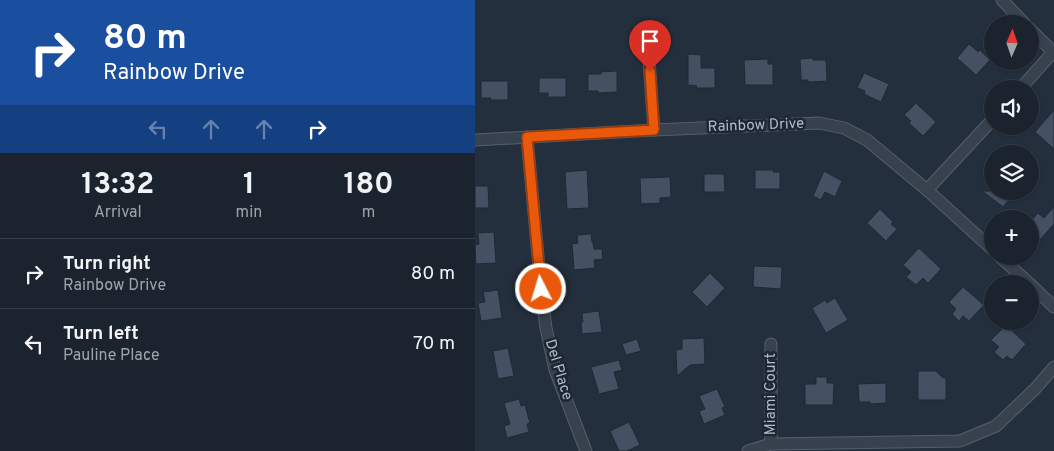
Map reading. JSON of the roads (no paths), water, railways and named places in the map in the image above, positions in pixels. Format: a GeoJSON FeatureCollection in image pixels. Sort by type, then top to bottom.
{"type":"FeatureCollection","features":[{"type":"Feature","properties":{"kind":"street"},"geometry":{"type":"LineString","coordinates":[[1002,0],[1016,15]]}},
{"type":"Feature","properties":{"kind":"street"},"geometry":{"type":"LineString","coordinates":[[647,32],[654,130]]}},
{"type":"Feature","properties":{"kind":"street"},"geometry":{"type":"LineString","coordinates":[[1028,80],[1053,52],[1039,38]]}},
{"type":"Feature","properties":{"kind":"street","name":"Rainbow Drive"},"geometry":{"type":"LineString","coordinates":[[475,140],[819,123],[844,128],[867,140],[927,190],[984,242]]}},
{"type":"Feature","properties":{"kind":"street"},"geometry":{"type":"LineString","coordinates":[[927,190],[984,129]]}},
{"type":"Feature","properties":{"kind":"street","name":"Del Place"},"geometry":{"type":"LineString","coordinates":[[527,137],[545,328],[555,370],[586,451]]}},
{"type":"Feature","properties":{"kind":"street"},"geometry":{"type":"LineString","coordinates":[[1009,265],[1020,275]]}},
{"type":"Feature","properties":{"kind":"street"},"geometry":{"type":"LineString","coordinates":[[1039,293],[1054,307]]}},
{"type":"Feature","properties":{"kind":"street","name":"Miami Court"},"geometry":{"type":"LineString","coordinates":[[771,344],[771,444]]}},
{"type":"Feature","properties":{"kind":"street"},"geometry":{"type":"LineString","coordinates":[[748,451],[771,444],[961,441],[996,426],[1035,389],[1054,367]]}}]}
